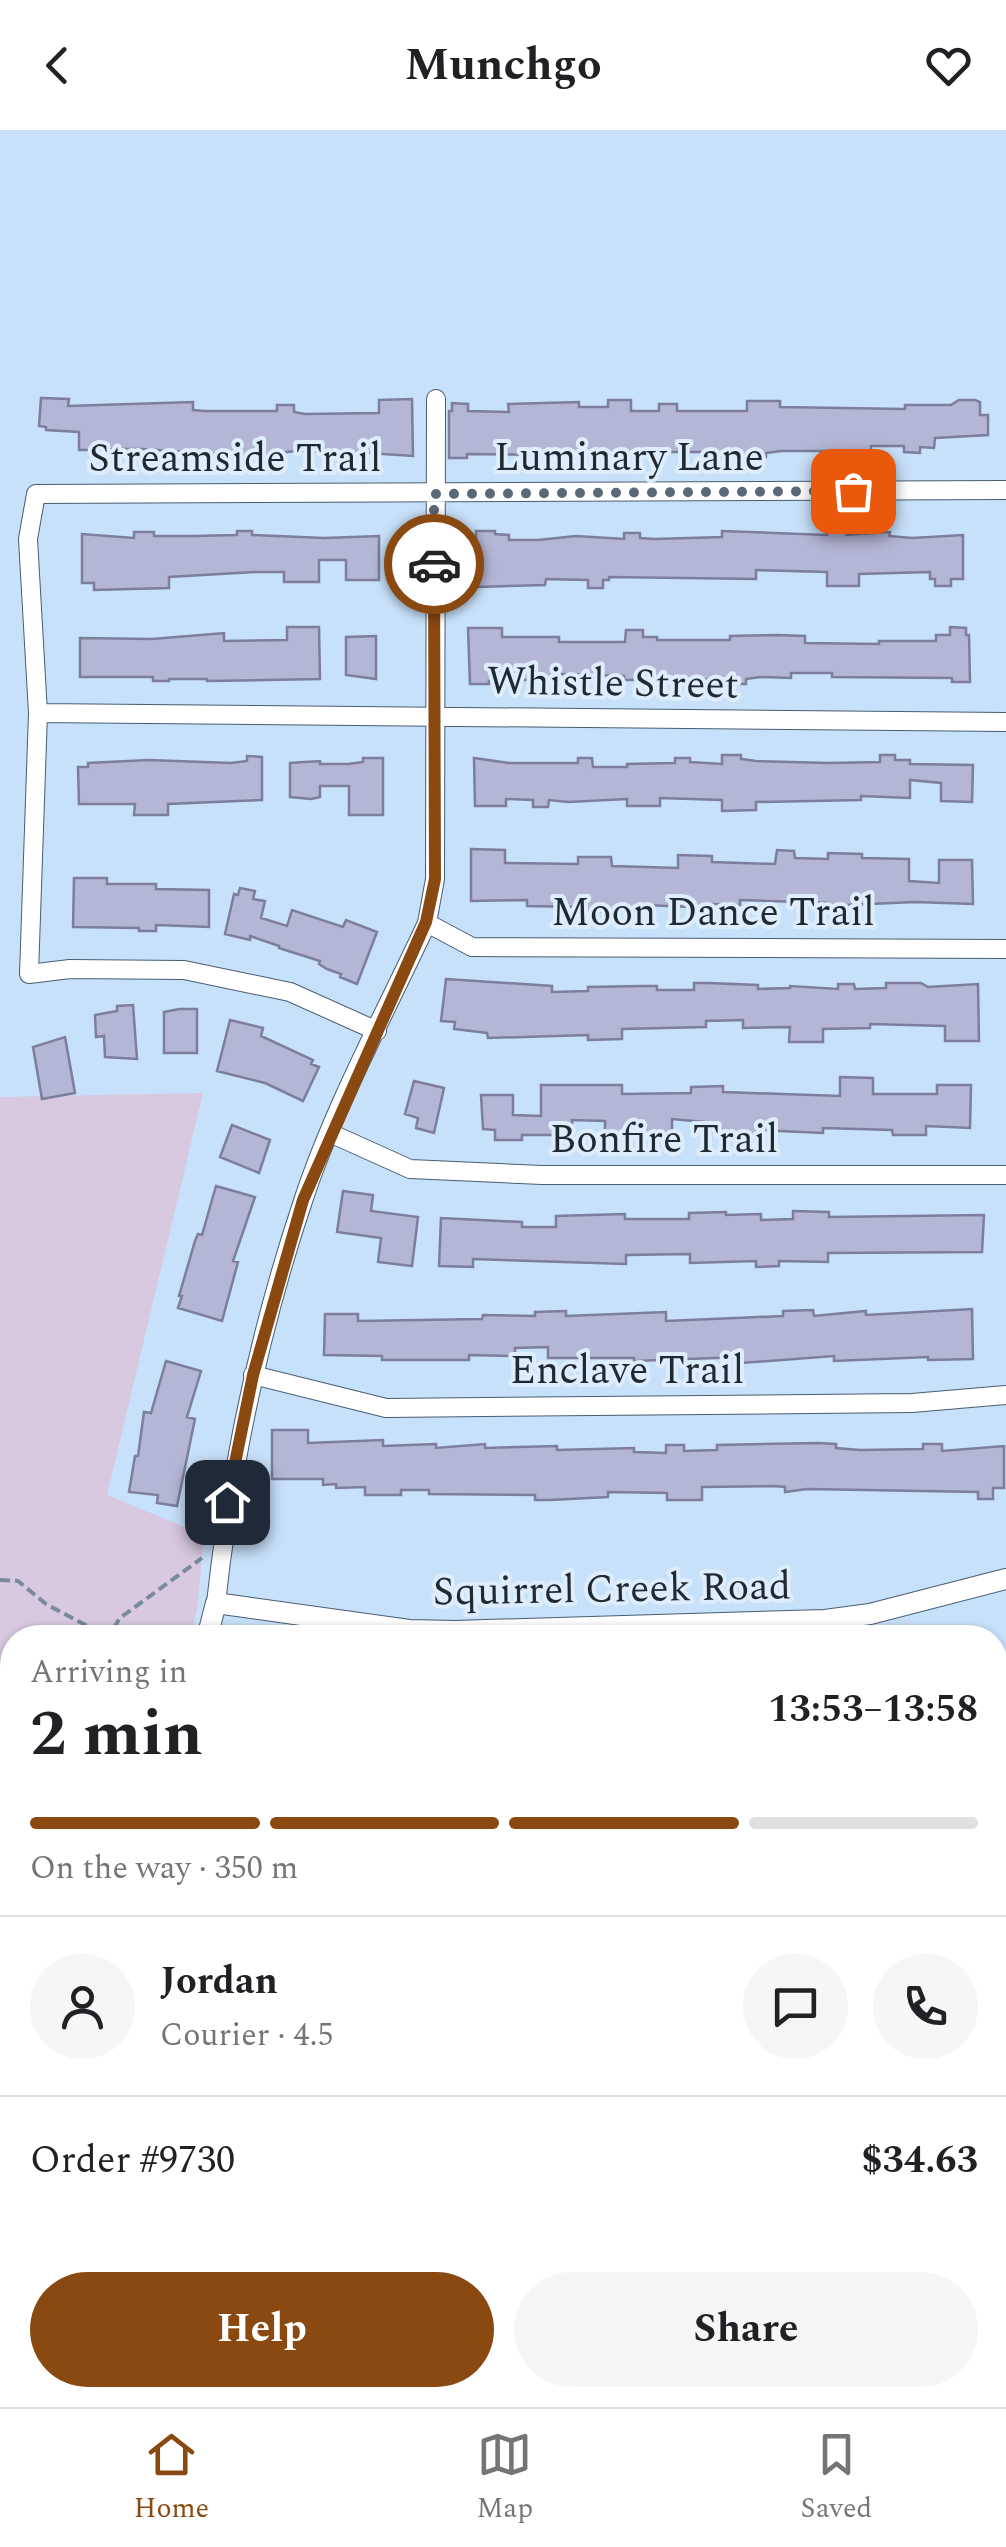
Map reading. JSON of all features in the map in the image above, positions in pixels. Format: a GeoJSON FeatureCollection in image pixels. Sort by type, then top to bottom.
{"type":"FeatureCollection","features":[{"type":"Feature","properties":{"kind":"street"},"geometry":{"type":"LineString","coordinates":[[210,1625],[227,1502],[253,1375],[303,1200],[426,922],[435,879],[436,399]]}},
{"type":"Feature","properties":{"kind":"street","name":"Luminary Lane"},"geometry":{"type":"LineString","coordinates":[[434,494],[1006,490]]}},
{"type":"Feature","properties":{"kind":"street","name":"Streamside Trail"},"geometry":{"type":"LineString","coordinates":[[38,712],[28,538],[36,494],[434,494]]}},
{"type":"Feature","properties":{"kind":"street"},"geometry":{"type":"LineString","coordinates":[[38,712],[30,974],[70,968],[184,970],[290,992],[377,1031]]}},
{"type":"Feature","properties":{"kind":"street","name":"Whistle Street"},"geometry":{"type":"LineString","coordinates":[[38,712],[1006,722]]}},
{"type":"Feature","properties":{"kind":"street","name":"Moon Dance Trail"},"geometry":{"type":"LineString","coordinates":[[426,922],[472,947],[1006,949]]}},
{"type":"Feature","properties":{"kind":"street","name":"Bonfire Trail"},"geometry":{"type":"LineString","coordinates":[[330,1132],[410,1169],[542,1175],[1006,1175]]}},
{"type":"Feature","properties":{"kind":"street","name":"Enclave Trail"},"geometry":{"type":"LineString","coordinates":[[253,1375],[386,1408],[912,1403],[1006,1395]]}},
{"type":"Feature","properties":{"kind":"street","name":"Squirrel Creek Road"},"geometry":{"type":"LineString","coordinates":[[666,1625],[825,1620],[870,1614],[1006,1579]]}},
{"type":"Feature","properties":{"kind":"street","name":"Squirrel Creek Road"},"geometry":{"type":"LineString","coordinates":[[216,1603],[372,1625]]}},
{"type":"Feature","properties":{"kind":"path"},"geometry":{"type":"LineString","coordinates":[[116,1625],[222,1544]]}},
{"type":"Feature","properties":{"kind":"path"},"geometry":{"type":"LineString","coordinates":[[0,1580],[18,1581],[46,1604],[85,1625]]}},
{"type":"Feature","properties":{"kind":"shaded area"},"geometry":{"type":"Polygon","coordinates":[[[203,1093],[107,1495],[204,1535],[193,1625],[0,1625],[0,1097],[203,1093]]]}},
{"type":"Feature","properties":{"kind":"building"},"geometry":{"type":"Polygon","coordinates":[[[41,398],[69,399],[68,406],[193,402],[193,410],[204,411],[277,411],[277,405],[294,405],[294,412],[305,414],[379,413],[379,400],[412,399],[413,456],[352,452],[352,456],[338,456],[338,452],[296,451],[242,457],[242,453],[187,455],[141,449],[110,449],[110,454],[94,454],[94,450],[79,450],[79,432],[39,426],[41,398]]]}},
{"type":"Feature","properties":{"kind":"building"},"geometry":{"type":"Polygon","coordinates":[[[608,400],[631,400],[631,411],[659,411],[659,404],[677,404],[677,411],[747,411],[747,401],[780,401],[780,407],[905,409],[905,405],[951,405],[959,400],[975,400],[980,402],[980,415],[988,415],[988,435],[935,438],[934,448],[920,447],[920,453],[904,452],[904,446],[871,446],[871,451],[781,451],[766,453],[766,457],[637,452],[615,456],[467,454],[467,458],[449,458],[452,403],[468,404],[468,411],[509,412],[508,404],[579,402],[579,407],[608,407],[608,400]]]}},
{"type":"Feature","properties":{"kind":"building"},"geometry":{"type":"Polygon","coordinates":[[[826,530],[845,530],[846,535],[890,532],[889,536],[912,538],[963,535],[963,579],[951,579],[951,586],[935,586],[930,572],[859,574],[859,586],[827,586],[827,572],[756,570],[756,579],[609,577],[603,580],[603,588],[588,588],[588,580],[546,579],[545,585],[476,587],[476,531],[495,531],[509,535],[509,540],[538,540],[576,536],[624,539],[624,533],[640,533],[640,538],[655,539],[722,537],[722,531],[827,535],[826,530]]]}},
{"type":"Feature","properties":{"kind":"building"},"geometry":{"type":"Polygon","coordinates":[[[237,531],[324,538],[379,536],[379,580],[346,580],[346,560],[319,560],[319,582],[284,582],[284,572],[255,572],[169,577],[169,588],[94,590],[94,583],[82,583],[82,534],[134,538],[134,532],[194,536],[237,535],[237,531]]]}},
{"type":"Feature","properties":{"kind":"building"},"geometry":{"type":"Polygon","coordinates":[[[287,627],[319,627],[320,679],[153,681],[153,677],[80,677],[80,638],[152,639],[224,633],[224,641],[287,640],[287,627]]]}},
{"type":"Feature","properties":{"kind":"building"},"geometry":{"type":"Polygon","coordinates":[[[950,627],[966,628],[969,635],[970,682],[952,682],[952,678],[791,673],[791,678],[746,679],[746,684],[730,684],[730,679],[624,680],[624,676],[560,674],[545,680],[470,684],[468,628],[502,628],[502,637],[559,637],[559,642],[625,642],[626,630],[643,630],[643,637],[657,640],[730,640],[730,636],[776,635],[805,636],[805,643],[879,644],[936,641],[936,635],[950,635],[950,627]]]}},
{"type":"Feature","properties":{"kind":"building"},"geometry":{"type":"Polygon","coordinates":[[[376,636],[376,679],[346,675],[346,637],[376,636]]]}},
{"type":"Feature","properties":{"kind":"building"},"geometry":{"type":"Polygon","coordinates":[[[722,755],[741,755],[741,759],[756,761],[829,763],[880,762],[880,755],[895,755],[895,760],[910,760],[910,764],[973,765],[972,802],[941,801],[941,783],[910,780],[910,798],[861,796],[861,800],[756,802],[756,810],[722,811],[722,800],[660,798],[660,806],[627,806],[627,799],[549,800],[548,807],[533,807],[533,800],[506,799],[506,806],[475,806],[474,758],[509,763],[578,763],[578,758],[592,758],[593,767],[627,767],[675,763],[675,758],[722,764],[722,755]]]}},
{"type":"Feature","properties":{"kind":"building"},"geometry":{"type":"Polygon","coordinates":[[[247,756],[262,757],[262,800],[168,804],[168,815],[134,815],[135,804],[79,804],[78,767],[88,767],[88,763],[231,763],[247,761],[247,756]]]}},
{"type":"Feature","properties":{"kind":"building"},"geometry":{"type":"Polygon","coordinates":[[[363,758],[383,758],[383,815],[349,815],[349,786],[320,786],[320,797],[311,799],[290,797],[290,763],[348,764],[363,762],[363,758]]]}},
{"type":"Feature","properties":{"kind":"building"},"geometry":{"type":"Polygon","coordinates":[[[471,849],[505,850],[505,863],[578,864],[578,857],[611,857],[612,866],[678,868],[678,855],[712,856],[712,862],[775,864],[777,850],[794,851],[795,858],[828,859],[828,853],[862,854],[862,858],[909,859],[909,881],[939,883],[939,860],[972,860],[973,904],[915,902],[829,909],[829,903],[740,900],[740,905],[712,904],[712,908],[645,905],[644,910],[578,912],[578,907],[527,906],[527,900],[471,901],[471,849]]]}},
{"type":"Feature","properties":{"kind":"building"},"geometry":{"type":"Polygon","coordinates":[[[74,878],[107,878],[107,884],[156,884],[156,889],[209,890],[209,927],[156,925],[156,931],[139,931],[73,927],[74,878]]]}},
{"type":"Feature","properties":{"kind":"building"},"geometry":{"type":"Polygon","coordinates":[[[240,888],[255,891],[253,899],[265,901],[261,918],[287,926],[292,910],[343,927],[346,920],[377,932],[357,984],[327,969],[320,961],[250,936],[250,940],[225,934],[234,894],[238,895],[240,888]]]}},
{"type":"Feature","properties":{"kind":"building"},"geometry":{"type":"Polygon","coordinates":[[[446,979],[552,986],[552,992],[642,986],[694,990],[694,983],[758,985],[758,989],[838,989],[838,984],[854,984],[855,989],[886,988],[886,983],[921,983],[928,987],[978,984],[979,1041],[945,1041],[945,1026],[870,1024],[870,1028],[823,1029],[823,1042],[789,1042],[790,1027],[743,1028],[743,1020],[706,1021],[706,1027],[622,1029],[622,1039],[588,1040],[588,1035],[488,1038],[487,1033],[454,1029],[455,1022],[441,1021],[446,979]]]}},
{"type":"Feature","properties":{"kind":"building"},"geometry":{"type":"Polygon","coordinates":[[[133,1005],[137,1059],[105,1057],[104,1036],[96,1037],[95,1015],[117,1011],[117,1006],[133,1005]]]}},
{"type":"Feature","properties":{"kind":"building"},"geometry":{"type":"Polygon","coordinates":[[[197,1009],[197,1053],[164,1053],[164,1012],[197,1009]]]}},
{"type":"Feature","properties":{"kind":"building"},"geometry":{"type":"Polygon","coordinates":[[[230,1020],[263,1028],[261,1036],[313,1060],[311,1064],[319,1067],[303,1101],[265,1083],[217,1071],[230,1020]]]}},
{"type":"Feature","properties":{"kind":"building"},"geometry":{"type":"Polygon","coordinates":[[[65,1037],[75,1093],[42,1099],[33,1047],[65,1037]]]}},
{"type":"Feature","properties":{"kind":"building"},"geometry":{"type":"Polygon","coordinates":[[[840,1077],[873,1078],[873,1094],[937,1094],[937,1085],[971,1085],[970,1128],[926,1126],[926,1135],[823,1128],[823,1133],[759,1130],[759,1134],[744,1134],[705,1132],[704,1122],[672,1119],[672,1132],[644,1135],[643,1131],[605,1133],[605,1121],[572,1120],[572,1135],[522,1135],[522,1140],[495,1140],[495,1130],[483,1129],[481,1095],[513,1095],[513,1115],[541,1116],[541,1085],[622,1085],[622,1094],[691,1093],[691,1087],[723,1086],[723,1092],[840,1096],[840,1077]]]}},
{"type":"Feature","properties":{"kind":"building"},"geometry":{"type":"Polygon","coordinates":[[[414,1081],[444,1088],[434,1133],[416,1128],[418,1118],[405,1114],[414,1081]]]}},
{"type":"Feature","properties":{"kind":"building"},"geometry":{"type":"Polygon","coordinates":[[[232,1125],[270,1140],[259,1173],[220,1157],[232,1125]]]}},
{"type":"Feature","properties":{"kind":"building"},"geometry":{"type":"Polygon","coordinates":[[[216,1186],[255,1197],[233,1261],[238,1262],[222,1321],[178,1308],[195,1241],[198,1234],[202,1235],[216,1186]]]}},
{"type":"Feature","properties":{"kind":"building"},"geometry":{"type":"Polygon","coordinates":[[[343,1191],[373,1195],[371,1211],[418,1217],[412,1266],[378,1262],[381,1238],[337,1232],[343,1191]]]}},
{"type":"Feature","properties":{"kind":"building"},"geometry":{"type":"Polygon","coordinates":[[[793,1211],[829,1212],[829,1217],[984,1215],[982,1252],[828,1253],[828,1262],[779,1261],[779,1266],[756,1267],[756,1261],[690,1263],[690,1254],[626,1255],[626,1264],[473,1259],[473,1267],[439,1266],[441,1218],[556,1227],[556,1216],[625,1214],[625,1219],[689,1219],[689,1213],[726,1212],[761,1214],[761,1220],[793,1219],[793,1211]]]}},
{"type":"Feature","properties":{"kind":"building"},"geometry":{"type":"Polygon","coordinates":[[[972,1309],[973,1359],[834,1361],[834,1356],[742,1363],[742,1357],[634,1361],[548,1358],[548,1347],[515,1348],[515,1356],[469,1355],[469,1360],[324,1355],[325,1314],[358,1314],[358,1321],[482,1319],[483,1315],[535,1316],[535,1312],[566,1311],[566,1316],[666,1312],[666,1321],[783,1316],[783,1311],[813,1310],[814,1316],[972,1309]]]}},
{"type":"Feature","properties":{"kind":"building"},"geometry":{"type":"Polygon","coordinates":[[[166,1361],[201,1371],[187,1417],[195,1419],[177,1506],[157,1503],[158,1495],[129,1492],[144,1412],[151,1413],[166,1361]]]}},
{"type":"Feature","properties":{"kind":"building"},"geometry":{"type":"Polygon","coordinates":[[[272,1430],[308,1430],[308,1443],[383,1440],[383,1446],[436,1444],[436,1448],[485,1444],[485,1448],[634,1448],[634,1452],[666,1453],[666,1445],[684,1445],[684,1451],[717,1450],[717,1445],[818,1443],[860,1450],[923,1449],[923,1444],[942,1444],[942,1451],[1004,1446],[1004,1488],[993,1488],[993,1499],[978,1499],[978,1492],[785,1492],[785,1487],[773,1486],[702,1487],[702,1500],[667,1500],[667,1493],[608,1492],[608,1497],[550,1500],[535,1500],[535,1495],[429,1494],[429,1490],[365,1495],[365,1487],[336,1488],[336,1484],[323,1485],[323,1479],[272,1479],[272,1430]]]}},
{"type":"Feature","properties":{"kind":"way so far"},"geometry":{"type":"LineString","coordinates":[[434,564],[434,494],[853,491]]}},
{"type":"Feature","properties":{"kind":"route"},"geometry":{"type":"LineString","coordinates":[[227,1502],[253,1375],[303,1200],[426,922],[435,879],[434,564]]}}]}
